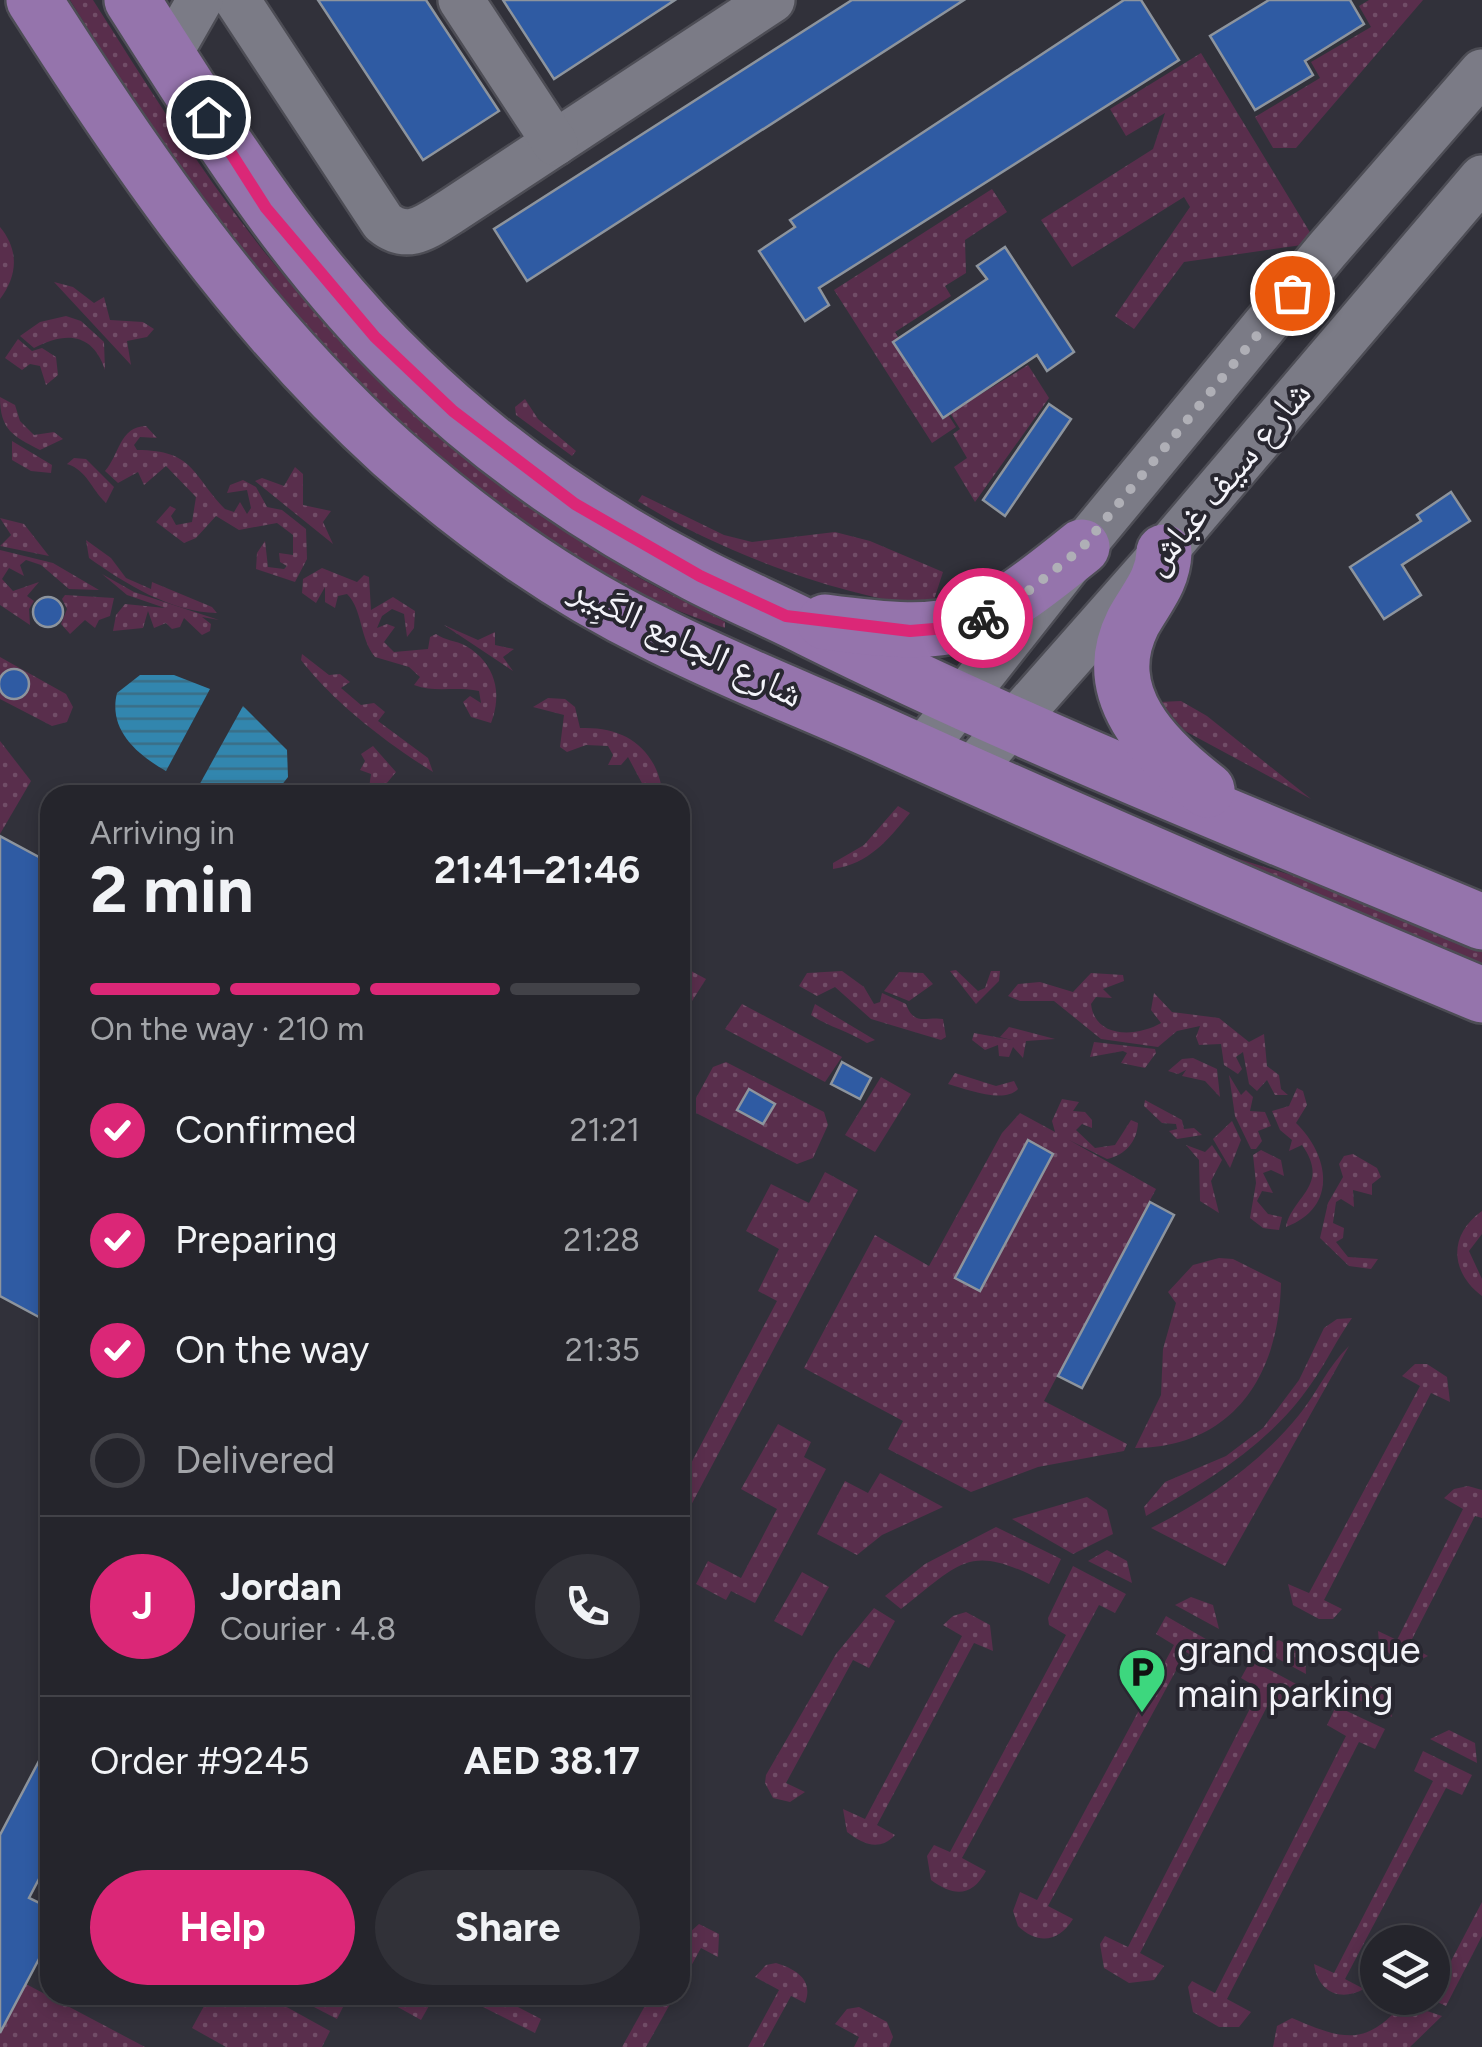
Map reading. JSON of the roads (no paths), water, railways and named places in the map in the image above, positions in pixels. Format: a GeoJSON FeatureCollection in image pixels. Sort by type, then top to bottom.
{"type":"FeatureCollection","features":[{"type":"Feature","properties":{"kind":"main road","name":"شارع الجامِع الكَبِير"},"geometry":{"type":"LineString","coordinates":[[34,0],[106,112],[200,242],[324,388],[464,512],[612,610],[965,738],[1258,828],[1482,922]]}},
{"type":"Feature","properties":{"kind":"main road","name":"شارع الجامِع الكَبِير"},"geometry":{"type":"LineString","coordinates":[[132,0],[266,208],[312,266],[375,337],[453,411],[575,504],[636,542],[786,616],[965,738],[1482,996]]}},
{"type":"Feature","properties":{"kind":"main road"},"geometry":{"type":"LineString","coordinates":[[786,616],[910,631],[958,627],[1006,606],[1082,548]]}},
{"type":"Feature","properties":{"kind":"main road"},"geometry":{"type":"LineString","coordinates":[[1164,552],[1156,586],[1128,634],[1122,664],[1126,695],[1139,725],[1158,750],[1258,828]]}},
{"type":"Feature","properties":{"kind":"street"},"geometry":{"type":"LineString","coordinates":[[168,56],[200,0]]}},
{"type":"Feature","properties":{"kind":"street"},"geometry":{"type":"LineString","coordinates":[[237,0],[384,222],[395,231],[416,232],[767,1]]}},
{"type":"Feature","properties":{"kind":"street"},"geometry":{"type":"LineString","coordinates":[[461,0],[555,143]]}},
{"type":"Feature","properties":{"kind":"street","name":"شارع سيف غباش"},"geometry":{"type":"LineString","coordinates":[[965,738],[1082,548],[1327,250],[1482,72]]}},
{"type":"Feature","properties":{"kind":"street","name":"شارع سيف غباش"},"geometry":{"type":"LineString","coordinates":[[965,738],[1164,552],[1477,188]]}},
{"type":"Feature","properties":{"kind":"water"},"geometry":{"type":"Polygon","coordinates":[[[140,675],[174,675],[210,689],[166,771],[135,748],[117,718],[117,693],[140,675]]]}},
{"type":"Feature","properties":{"kind":"water"},"geometry":{"type":"Polygon","coordinates":[[[243,706],[287,750],[288,777],[282,785],[199,785],[243,706]]]}},
{"type":"Feature","properties":{"kind":"place","name":"grand mosque main parking"},"geometry":{"type":"Point","coordinates":[1142,1714]}}]}
